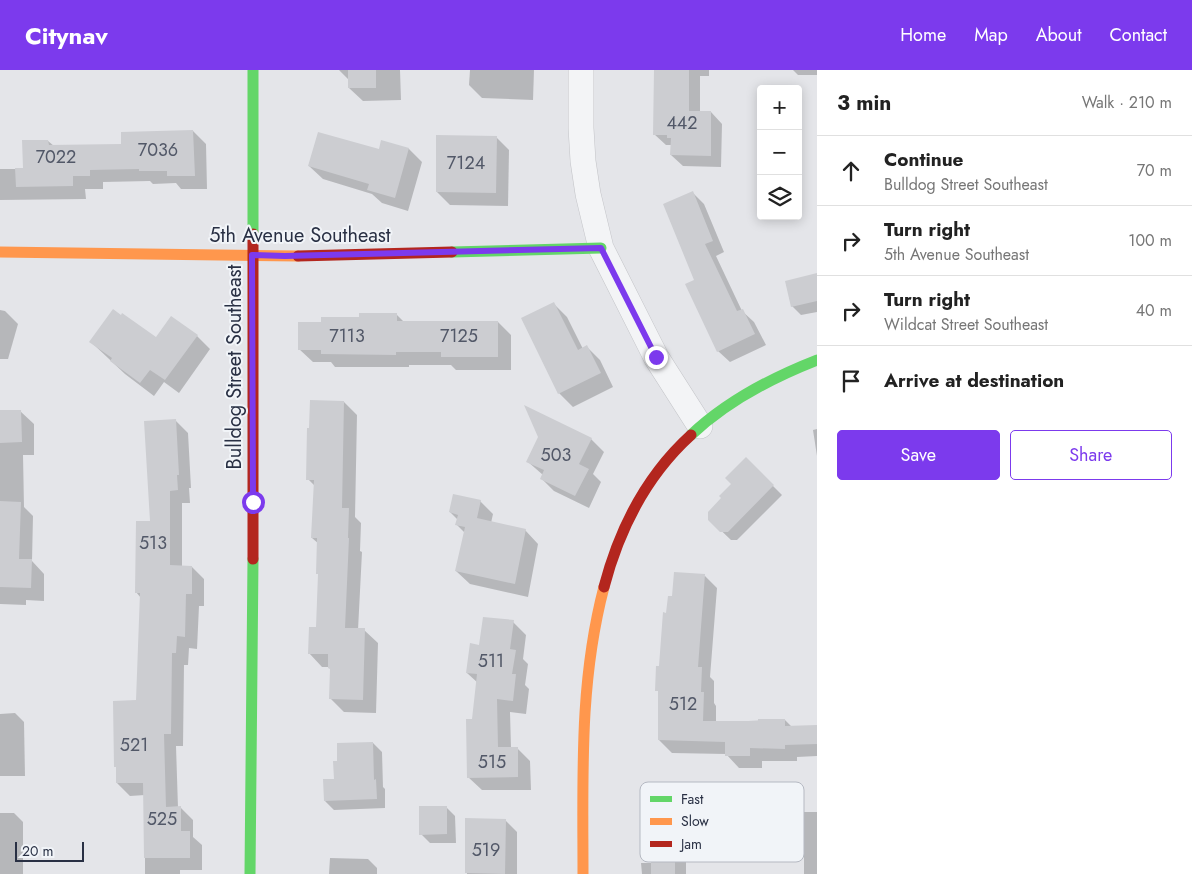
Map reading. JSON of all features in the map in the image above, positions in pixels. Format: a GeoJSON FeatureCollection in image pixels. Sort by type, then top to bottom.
{"type":"FeatureCollection","features":[{"type":"Feature","properties":{"kind":"street","name":"Bulldog Street Southeast"},"geometry":{"type":"LineString","coordinates":[[250,874],[253,502],[253,70]]}},
{"type":"Feature","properties":{"kind":"street"},"geometry":{"type":"LineString","coordinates":[[581,70],[583,161],[588,194],[601,248],[656,357],[700,426]]}},
{"type":"Feature","properties":{"kind":"street","name":"5th Avenue Southeast"},"geometry":{"type":"LineString","coordinates":[[0,252],[285,256],[601,248]]}},
{"type":"Feature","properties":{"kind":"street"},"geometry":{"type":"LineString","coordinates":[[583,874],[586,685],[596,622],[603,593],[622,535],[647,486],[682,442],[700,426],[737,399],[768,381],[817,360]]}},
{"type":"Feature","properties":{"kind":"building"},"geometry":{"type":"Polygon","coordinates":[[[348,70],[376,70],[376,88],[348,88],[348,70]]]}},
{"type":"Feature","properties":{"kind":"building"},"geometry":{"type":"Polygon","coordinates":[[[654,70],[689,70],[689,111],[711,111],[711,156],[670,155],[671,138],[667,138],[667,135],[653,135],[654,70]]]}},
{"type":"Feature","properties":{"kind":"building"},"geometry":{"type":"Polygon","coordinates":[[[193,130],[195,176],[167,176],[167,171],[139,171],[139,169],[90,170],[90,176],[73,176],[73,186],[16,187],[15,168],[23,168],[22,140],[48,140],[49,145],[121,144],[121,132],[193,130]]]}},
{"type":"Feature","properties":{"kind":"building"},"geometry":{"type":"Polygon","coordinates":[[[318,132],[379,149],[381,140],[409,148],[395,198],[367,190],[369,184],[308,166],[318,132]]]}},
{"type":"Feature","properties":{"kind":"building"},"geometry":{"type":"Polygon","coordinates":[[[436,135],[497,136],[496,193],[436,192],[436,135]]]}},
{"type":"Feature","properties":{"kind":"building"},"geometry":{"type":"Polygon","coordinates":[[[693,191],[713,241],[705,244],[737,311],[743,309],[755,334],[717,352],[685,284],[694,280],[663,204],[693,191]]]}},
{"type":"Feature","properties":{"kind":"building"},"geometry":{"type":"Polygon","coordinates":[[[817,273],[817,301],[791,307],[785,281],[817,273]]]}},
{"type":"Feature","properties":{"kind":"building"},"geometry":{"type":"Polygon","coordinates":[[[554,302],[578,350],[587,345],[601,373],[558,394],[521,318],[554,302]]]}},
{"type":"Feature","properties":{"kind":"building"},"geometry":{"type":"Polygon","coordinates":[[[113,309],[121,315],[122,313],[156,337],[171,316],[198,335],[165,380],[150,370],[140,383],[110,361],[112,358],[89,342],[113,309]]]}},
{"type":"Feature","properties":{"kind":"building"},"geometry":{"type":"Polygon","coordinates":[[[359,313],[397,313],[397,321],[498,321],[498,357],[441,357],[441,352],[396,352],[396,355],[321,354],[321,350],[298,350],[298,322],[321,322],[321,317],[359,317],[359,313]]]}},
{"type":"Feature","properties":{"kind":"building"},"geometry":{"type":"Polygon","coordinates":[[[310,400],[344,401],[342,508],[349,508],[345,628],[365,628],[363,700],[329,699],[330,669],[328,668],[328,654],[308,654],[309,627],[316,627],[318,574],[316,574],[317,538],[311,538],[314,480],[306,480],[307,428],[309,428],[310,400]]]}},
{"type":"Feature","properties":{"kind":"building"},"geometry":{"type":"Polygon","coordinates":[[[524,405],[592,438],[579,464],[589,469],[575,496],[540,479],[544,470],[526,462],[538,437],[524,405]]]}},
{"type":"Feature","properties":{"kind":"building"},"geometry":{"type":"Polygon","coordinates":[[[0,410],[21,410],[22,442],[0,443],[0,410]]]}},
{"type":"Feature","properties":{"kind":"building"},"geometry":{"type":"Polygon","coordinates":[[[176,419],[179,475],[177,475],[178,490],[170,491],[170,565],[192,566],[192,594],[186,594],[185,637],[177,636],[176,653],[172,653],[171,734],[164,734],[166,807],[181,806],[181,831],[190,831],[190,858],[144,858],[143,783],[116,783],[113,701],[136,700],[140,593],[135,593],[136,521],[150,521],[144,421],[176,419]]]}},
{"type":"Feature","properties":{"kind":"building"},"geometry":{"type":"Polygon","coordinates":[[[746,457],[774,485],[728,532],[720,532],[708,520],[708,512],[721,498],[719,496],[731,484],[725,478],[746,457]]]}},
{"type":"Feature","properties":{"kind":"building"},"geometry":{"type":"Polygon","coordinates":[[[453,494],[481,500],[477,518],[526,529],[515,584],[455,571],[465,527],[455,525],[458,515],[449,512],[453,494]]]}},
{"type":"Feature","properties":{"kind":"building"},"geometry":{"type":"Polygon","coordinates":[[[0,501],[21,502],[19,559],[32,559],[31,588],[0,587],[0,501]]]}},
{"type":"Feature","properties":{"kind":"building"},"geometry":{"type":"Polygon","coordinates":[[[674,572],[705,574],[698,667],[702,667],[701,692],[704,692],[703,721],[785,719],[785,726],[817,725],[817,744],[785,745],[785,749],[750,748],[750,756],[725,756],[725,742],[658,740],[658,691],[655,691],[656,666],[659,666],[663,612],[666,613],[668,596],[672,596],[674,572]]]}},
{"type":"Feature","properties":{"kind":"building"},"geometry":{"type":"Polygon","coordinates":[[[483,617],[514,620],[510,649],[516,650],[512,674],[516,674],[513,701],[497,699],[498,747],[518,747],[518,777],[467,778],[466,719],[472,719],[477,674],[466,673],[470,643],[479,645],[483,617]]]}},
{"type":"Feature","properties":{"kind":"building"},"geometry":{"type":"Polygon","coordinates":[[[373,742],[374,780],[376,779],[377,799],[324,801],[323,779],[334,779],[333,761],[337,761],[337,743],[373,742]]]}},
{"type":"Feature","properties":{"kind":"building"},"geometry":{"type":"Polygon","coordinates":[[[419,806],[447,806],[447,834],[419,835],[419,806]]]}},
{"type":"Feature","properties":{"kind":"building"},"geometry":{"type":"Polygon","coordinates":[[[465,818],[506,819],[505,874],[465,873],[465,818]]]}},
{"type":"Feature","properties":{"kind":"building"},"geometry":{"type":"Polygon","coordinates":[[[651,862],[675,862],[675,874],[651,874],[651,862]]]}},
{"type":"Feature","properties":{"kind":"traffic: fast"},"geometry":{"type":"LineString","coordinates":[[253,70],[253,234]]}},
{"type":"Feature","properties":{"kind":"traffic: fast"},"geometry":{"type":"LineString","coordinates":[[452,252],[601,248]]}},
{"type":"Feature","properties":{"kind":"traffic: fast"},"geometry":{"type":"LineString","coordinates":[[691,435],[719,411],[750,392],[817,360]]}},
{"type":"Feature","properties":{"kind":"traffic: fast"},"geometry":{"type":"LineString","coordinates":[[250,874],[253,559]]}},
{"type":"Feature","properties":{"kind":"traffic: slow"},"geometry":{"type":"LineString","coordinates":[[0,252],[298,256]]}},
{"type":"Feature","properties":{"kind":"traffic: slow"},"geometry":{"type":"LineString","coordinates":[[583,874],[583,765],[586,694],[590,658],[604,587]]}},
{"type":"Feature","properties":{"kind":"traffic: jam"},"geometry":{"type":"LineString","coordinates":[[253,234],[253,559]]}},
{"type":"Feature","properties":{"kind":"traffic: jam"},"geometry":{"type":"LineString","coordinates":[[298,256],[452,252]]}},
{"type":"Feature","properties":{"kind":"traffic: jam"},"geometry":{"type":"LineString","coordinates":[[604,587],[618,545],[637,505],[661,468],[691,435]]}},
{"type":"Feature","properties":{"kind":"route"},"geometry":{"type":"LineString","coordinates":[[253,502],[252,255],[285,256],[601,248],[656,357]]}}]}
